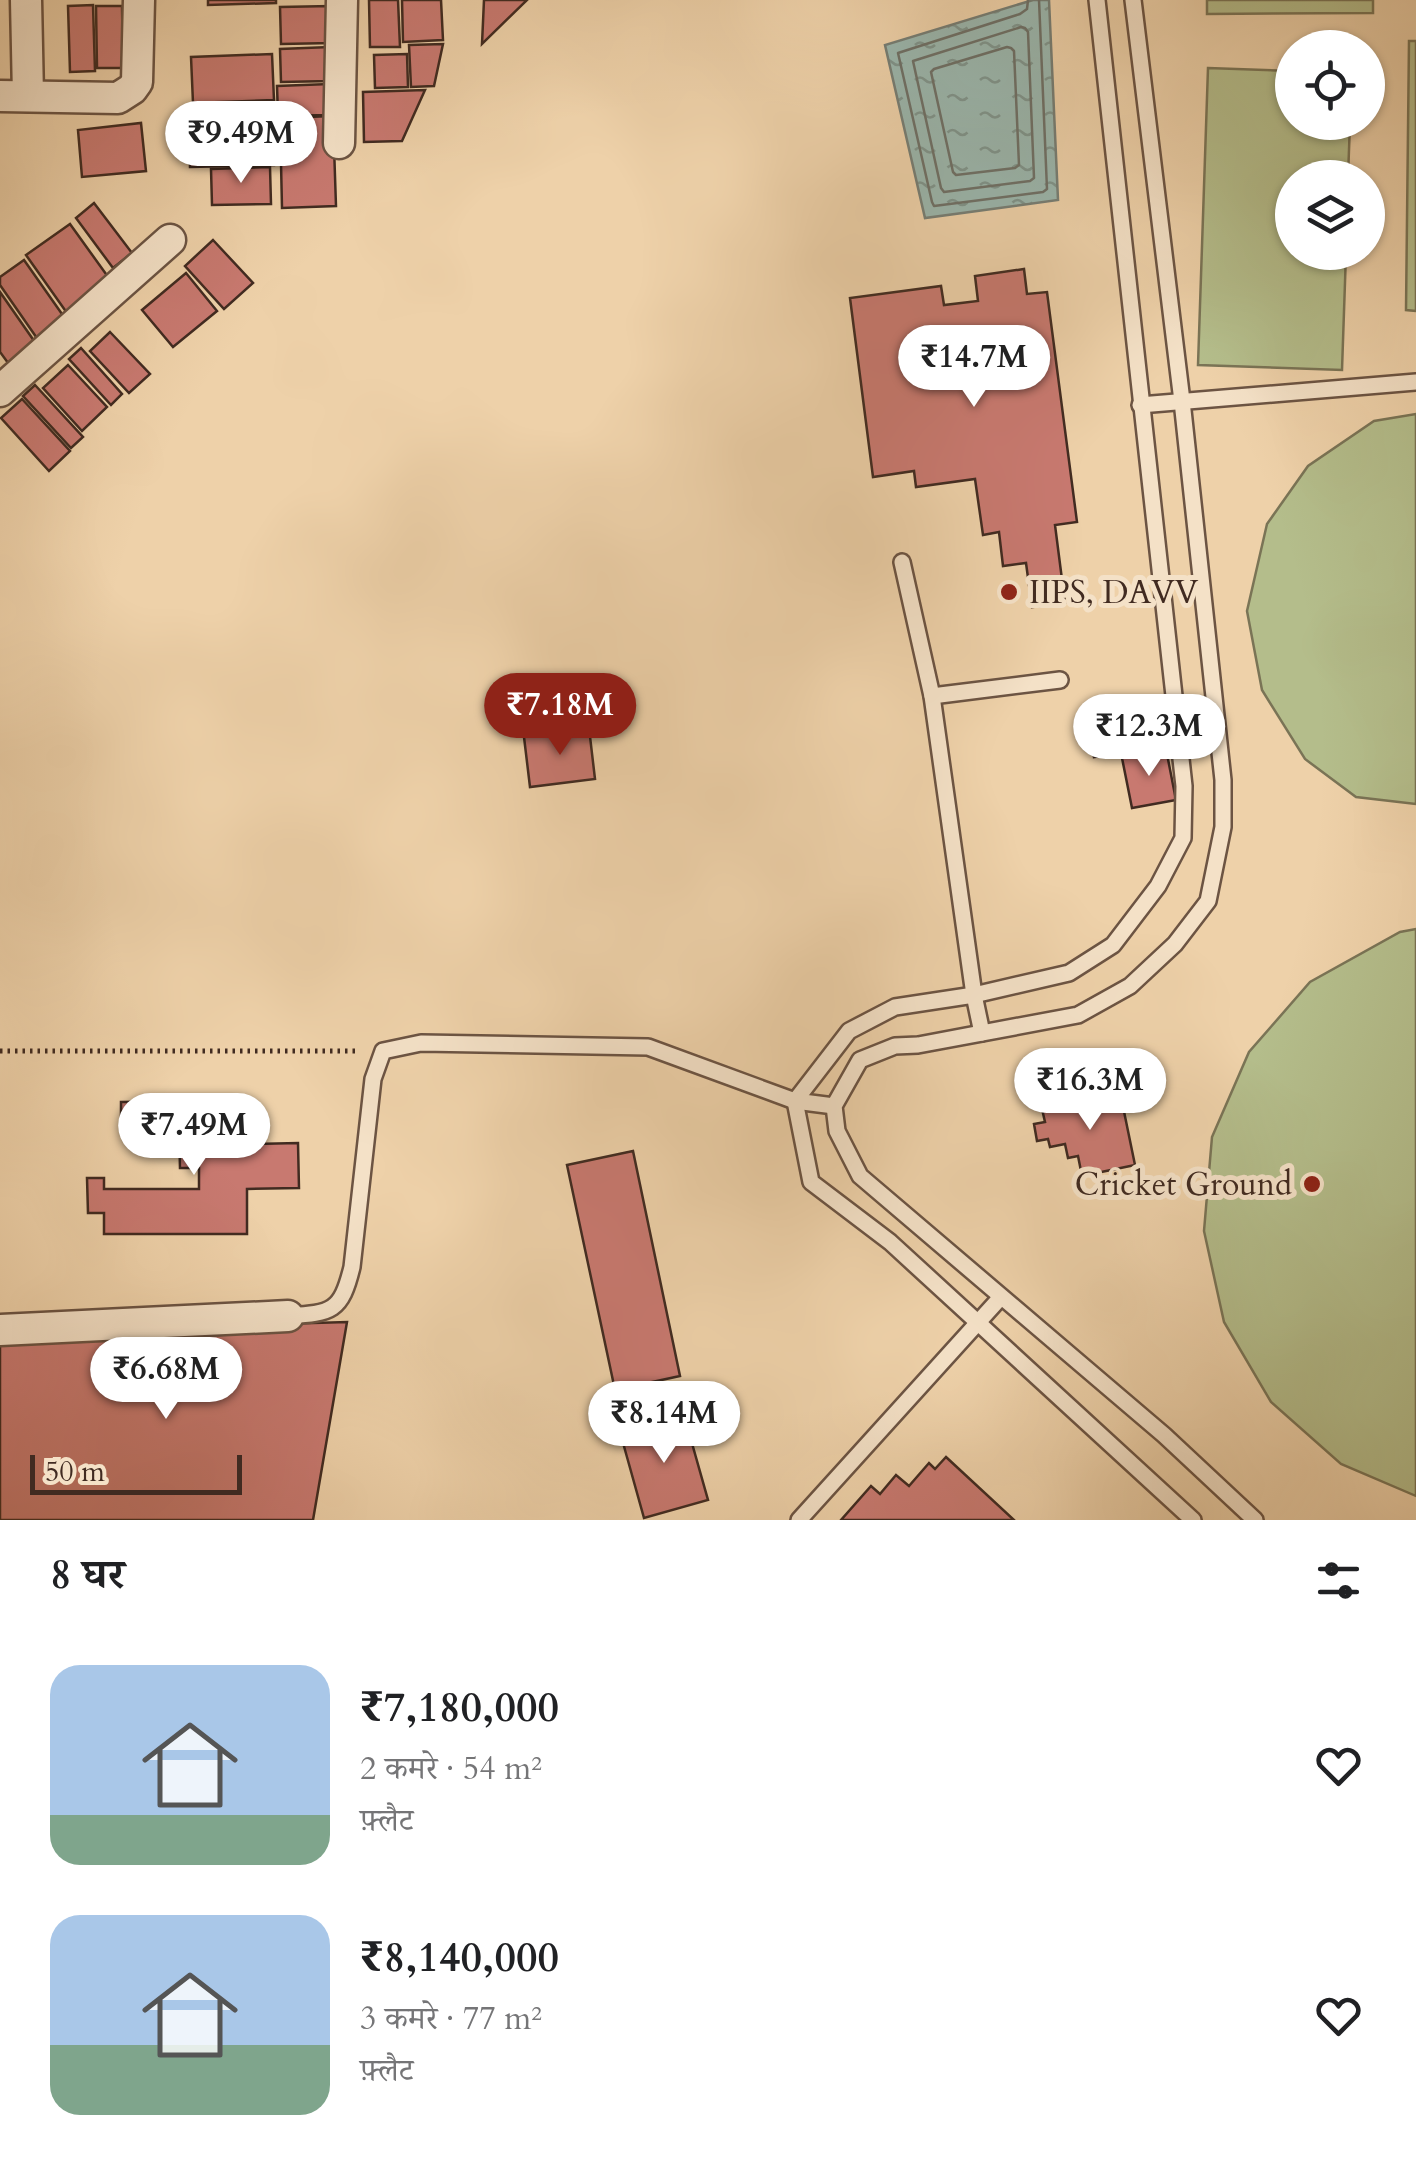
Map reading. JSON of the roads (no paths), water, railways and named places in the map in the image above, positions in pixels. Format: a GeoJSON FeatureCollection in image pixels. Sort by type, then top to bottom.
{"type":"FeatureCollection","features":[{"type":"Feature","properties":{"kind":"street"},"geometry":{"type":"LineString","coordinates":[[26,0],[14,96],[118,98],[137,82],[138,0]]}},
{"type":"Feature","properties":{"kind":"street"},"geometry":{"type":"LineString","coordinates":[[339,143],[342,0]]}},
{"type":"Feature","properties":{"kind":"street"},"geometry":{"type":"LineString","coordinates":[[0,392],[170,240]]}},
{"type":"Feature","properties":{"kind":"street"},"geometry":{"type":"LineString","coordinates":[[0,1330],[288,1316]]}},
{"type":"Feature","properties":{"kind":"lane"},"geometry":{"type":"LineString","coordinates":[[794,1101],[849,1030],[894,1006],[974,995],[1068,973],[1113,944],[1158,886],[1184,838],[1184,786],[1097,0]]}},
{"type":"Feature","properties":{"kind":"lane"},"geometry":{"type":"LineString","coordinates":[[1132,0],[1182,401],[1223,780],[1223,827],[1208,901],[1175,944],[1130,986],[1078,1015],[895,1046],[860,1060],[834,1106],[837,1131],[860,1176],[1164,1435],[1254,1520]]}},
{"type":"Feature","properties":{"kind":"lane"},"geometry":{"type":"LineString","coordinates":[[1140,405],[1416,382]]}},
{"type":"Feature","properties":{"kind":"lane"},"geometry":{"type":"LineString","coordinates":[[902,562],[932,696],[982,1033]]}},
{"type":"Feature","properties":{"kind":"lane"},"geometry":{"type":"LineString","coordinates":[[932,696],[1060,680]]}},
{"type":"Feature","properties":{"kind":"lane"},"geometry":{"type":"LineString","coordinates":[[288,1316],[316,1314],[336,1306],[346,1290],[352,1267],[372,1079],[383,1052],[421,1044],[648,1048],[794,1101],[834,1106]]}},
{"type":"Feature","properties":{"kind":"lane"},"geometry":{"type":"LineString","coordinates":[[794,1101],[812,1182],[890,1242],[1193,1520]]}},
{"type":"Feature","properties":{"kind":"lane"},"geometry":{"type":"LineString","coordinates":[[799,1520],[1001,1296]]}},
{"type":"Feature","properties":{"kind":"water"},"geometry":{"type":"Polygon","coordinates":[[[1033,0],[1049,0],[1058,200],[925,218],[885,45],[1033,0]]]}},
{"type":"Feature","properties":{"kind":"place","name":"IIPS, DAVV"},"geometry":{"type":"Point","coordinates":[1009,592]}},
{"type":"Feature","properties":{"kind":"place","name":"Cricket Ground"},"geometry":{"type":"Point","coordinates":[1312,1184]}}]}
